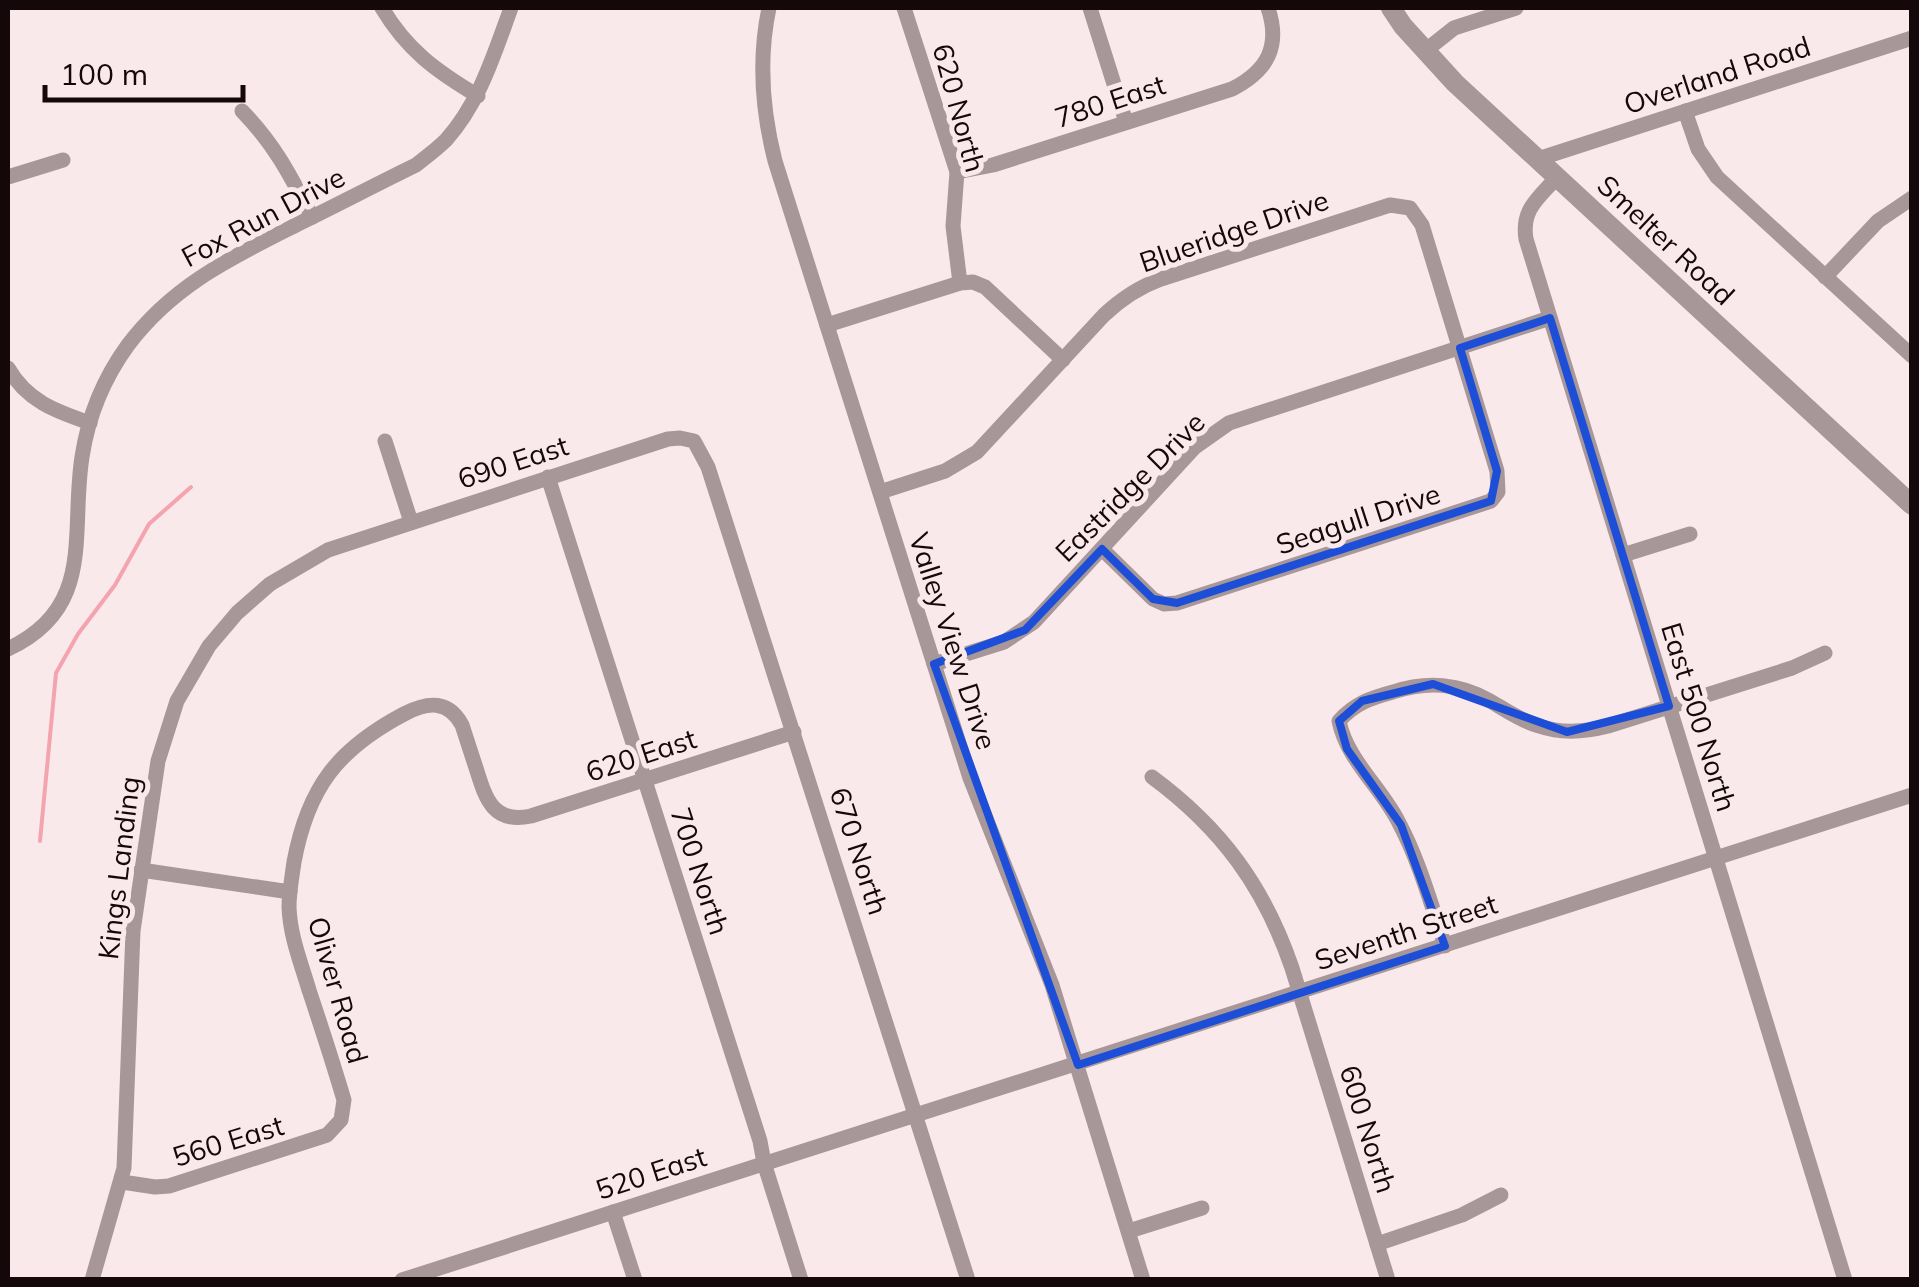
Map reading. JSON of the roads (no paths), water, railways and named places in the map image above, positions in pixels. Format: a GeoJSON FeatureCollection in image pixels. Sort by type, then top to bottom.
{"type":"FeatureCollection","features":[{"type":"Feature","properties":{"kind":"street"},"geometry":{"type":"LineString","coordinates":[[382,8],[414,51],[444,76],[478,96]]}},
{"type":"Feature","properties":{"kind":"street","name":"Fox Run Drive"},"geometry":{"type":"LineString","coordinates":[[8,649],[47,622],[69,587],[76,559],[78,483],[90,423],[101,390],[140,330],[174,296],[214,268],[416,164],[444,143],[478,96],[511,8]]}},
{"type":"Feature","properties":{"kind":"street","name":"Valley View Drive"},"geometry":{"type":"LineString","coordinates":[[769,8],[762,69],[767,127],[775,161],[970,778],[1052,985],[1144,1280]]}},
{"type":"Feature","properties":{"kind":"street","name":"620 North"},"geometry":{"type":"LineString","coordinates":[[904,8],[957,172],[953,226],[960,282]]}},
{"type":"Feature","properties":{"kind":"street"},"geometry":{"type":"LineString","coordinates":[[1090,8],[1126,122]]}},
{"type":"Feature","properties":{"kind":"street","name":"780 East"},"geometry":{"type":"LineString","coordinates":[[957,172],[993,165],[1232,89],[1255,74],[1269,58],[1274,33],[1268,8]]}},
{"type":"Feature","properties":{"kind":"street","name":"Smelter Road"},"geometry":{"type":"LineString","coordinates":[[1391,8],[1455,82],[1912,505]]}},
{"type":"Feature","properties":{"kind":"street"},"geometry":{"type":"LineString","coordinates":[[1426,51],[1465,15],[1516,8]]}},
{"type":"Feature","properties":{"kind":"street","name":"Overland Road"},"geometry":{"type":"LineString","coordinates":[[1538,159],[1912,38]]}},
{"type":"Feature","properties":{"kind":"street"},"geometry":{"type":"LineString","coordinates":[[242,111],[283,161],[312,217]]}},
{"type":"Feature","properties":{"kind":"street"},"geometry":{"type":"LineString","coordinates":[[1685,111],[1698,149],[1717,176],[1912,356]]}},
{"type":"Feature","properties":{"kind":"street"},"geometry":{"type":"LineString","coordinates":[[8,177],[63,160]]}},
{"type":"Feature","properties":{"kind":"street","name":"East 500 North"},"geometry":{"type":"LineString","coordinates":[[1557,177],[1525,215],[1526,239],[1845,1280]]}},
{"type":"Feature","properties":{"kind":"street"},"geometry":{"type":"LineString","coordinates":[[1826,277],[1878,221],[1912,198]]}},
{"type":"Feature","properties":{"kind":"street","name":"Blueridge Drive"},"geometry":{"type":"LineString","coordinates":[[880,492],[945,471],[967,459],[1112,307],[1130,294],[1150,283],[1390,205],[1410,208],[1422,225],[1460,348]]}},
{"type":"Feature","properties":{"kind":"street"},"geometry":{"type":"LineString","coordinates":[[827,325],[960,282],[973,282],[985,287],[1063,360]]}},
{"type":"Feature","properties":{"kind":"street","name":"Eastridge Drive"},"geometry":{"type":"LineString","coordinates":[[934,664],[993,646],[1025,630],[1195,447],[1229,423],[1550,318]]}},
{"type":"Feature","properties":{"kind":"street","name":"Seagull Drive"},"geometry":{"type":"LineString","coordinates":[[1102,549],[1153,599],[1164,604],[1177,603],[1491,501],[1498,492],[1497,471],[1460,348]]}},
{"type":"Feature","properties":{"kind":"street"},"geometry":{"type":"LineString","coordinates":[[8,368],[34,399],[90,423]]}},
{"type":"Feature","properties":{"kind":"street","name":"690 East"},"geometry":{"type":"LineString","coordinates":[[349,542],[668,439],[694,441]]}},
{"type":"Feature","properties":{"kind":"street"},"geometry":{"type":"LineString","coordinates":[[385,441],[411,522]]}},
{"type":"Feature","properties":{"kind":"street","name":"670 North"},"geometry":{"type":"LineString","coordinates":[[694,441],[708,467],[968,1280]]}},
{"type":"Feature","properties":{"kind":"street","name":"700 North"},"geometry":{"type":"LineString","coordinates":[[548,477],[801,1280]]}},
{"type":"Feature","properties":{"kind":"street"},"geometry":{"type":"LineString","coordinates":[[1623,555],[1690,534]]}},
{"type":"Feature","properties":{"kind":"street","name":"Kings Landing"},"geometry":{"type":"LineString","coordinates":[[92,1280],[124,1168],[133,931],[162,741],[197,664],[222,630],[262,591],[308,560],[349,542]]}},
{"type":"Feature","properties":{"kind":"street"},"geometry":{"type":"LineString","coordinates":[[1445,946],[1410,846],[1388,803],[1347,749],[1339,721],[1362,701],[1419,685],[1460,688],[1540,727],[1567,732],[1595,729],[1792,668],[1824,653]]}},
{"type":"Feature","properties":{"kind":"street","name":"620 East"},"geometry":{"type":"LineString","coordinates":[[439,704],[458,718],[484,794],[492,806],[503,815],[517,818],[794,732]]}},
{"type":"Feature","properties":{"kind":"street","name":"Oliver Road"},"geometry":{"type":"LineString","coordinates":[[341,1120],[344,1100],[296,949],[289,908],[299,838],[316,792],[348,751],[376,729],[420,706],[439,704]]}},
{"type":"Feature","properties":{"kind":"street","name":"600 North"},"geometry":{"type":"LineString","coordinates":[[1152,777],[1209,824],[1239,861],[1275,923],[1388,1280]]}},
{"type":"Feature","properties":{"kind":"street","name":"Seventh Street"},"geometry":{"type":"LineString","coordinates":[[916,1114],[1912,796]]}},
{"type":"Feature","properties":{"kind":"street"},"geometry":{"type":"LineString","coordinates":[[141,870],[290,892]]}},
{"type":"Feature","properties":{"kind":"street","name":"520 East"},"geometry":{"type":"LineString","coordinates":[[402,1280],[916,1114]]}},
{"type":"Feature","properties":{"kind":"street","name":"560 East"},"geometry":{"type":"LineString","coordinates":[[122,1182],[168,1186],[327,1135],[341,1120]]}},
{"type":"Feature","properties":{"kind":"street"},"geometry":{"type":"LineString","coordinates":[[1377,1244],[1462,1216],[1501,1195]]}},
{"type":"Feature","properties":{"kind":"street"},"geometry":{"type":"LineString","coordinates":[[1128,1231],[1202,1208]]}},
{"type":"Feature","properties":{"kind":"street"},"geometry":{"type":"LineString","coordinates":[[614,1212],[635,1280]]}},
{"type":"Feature","properties":{"kind":"street"},"geometry":{"type":"LineString","coordinates":[[462,1260],[468,1280]]}},
{"type":"Feature","properties":{"kind":"waterway"},"geometry":{"type":"LineString","coordinates":[[40,841],[56,673],[78,634],[115,585],[149,524],[191,487]]}}]}
